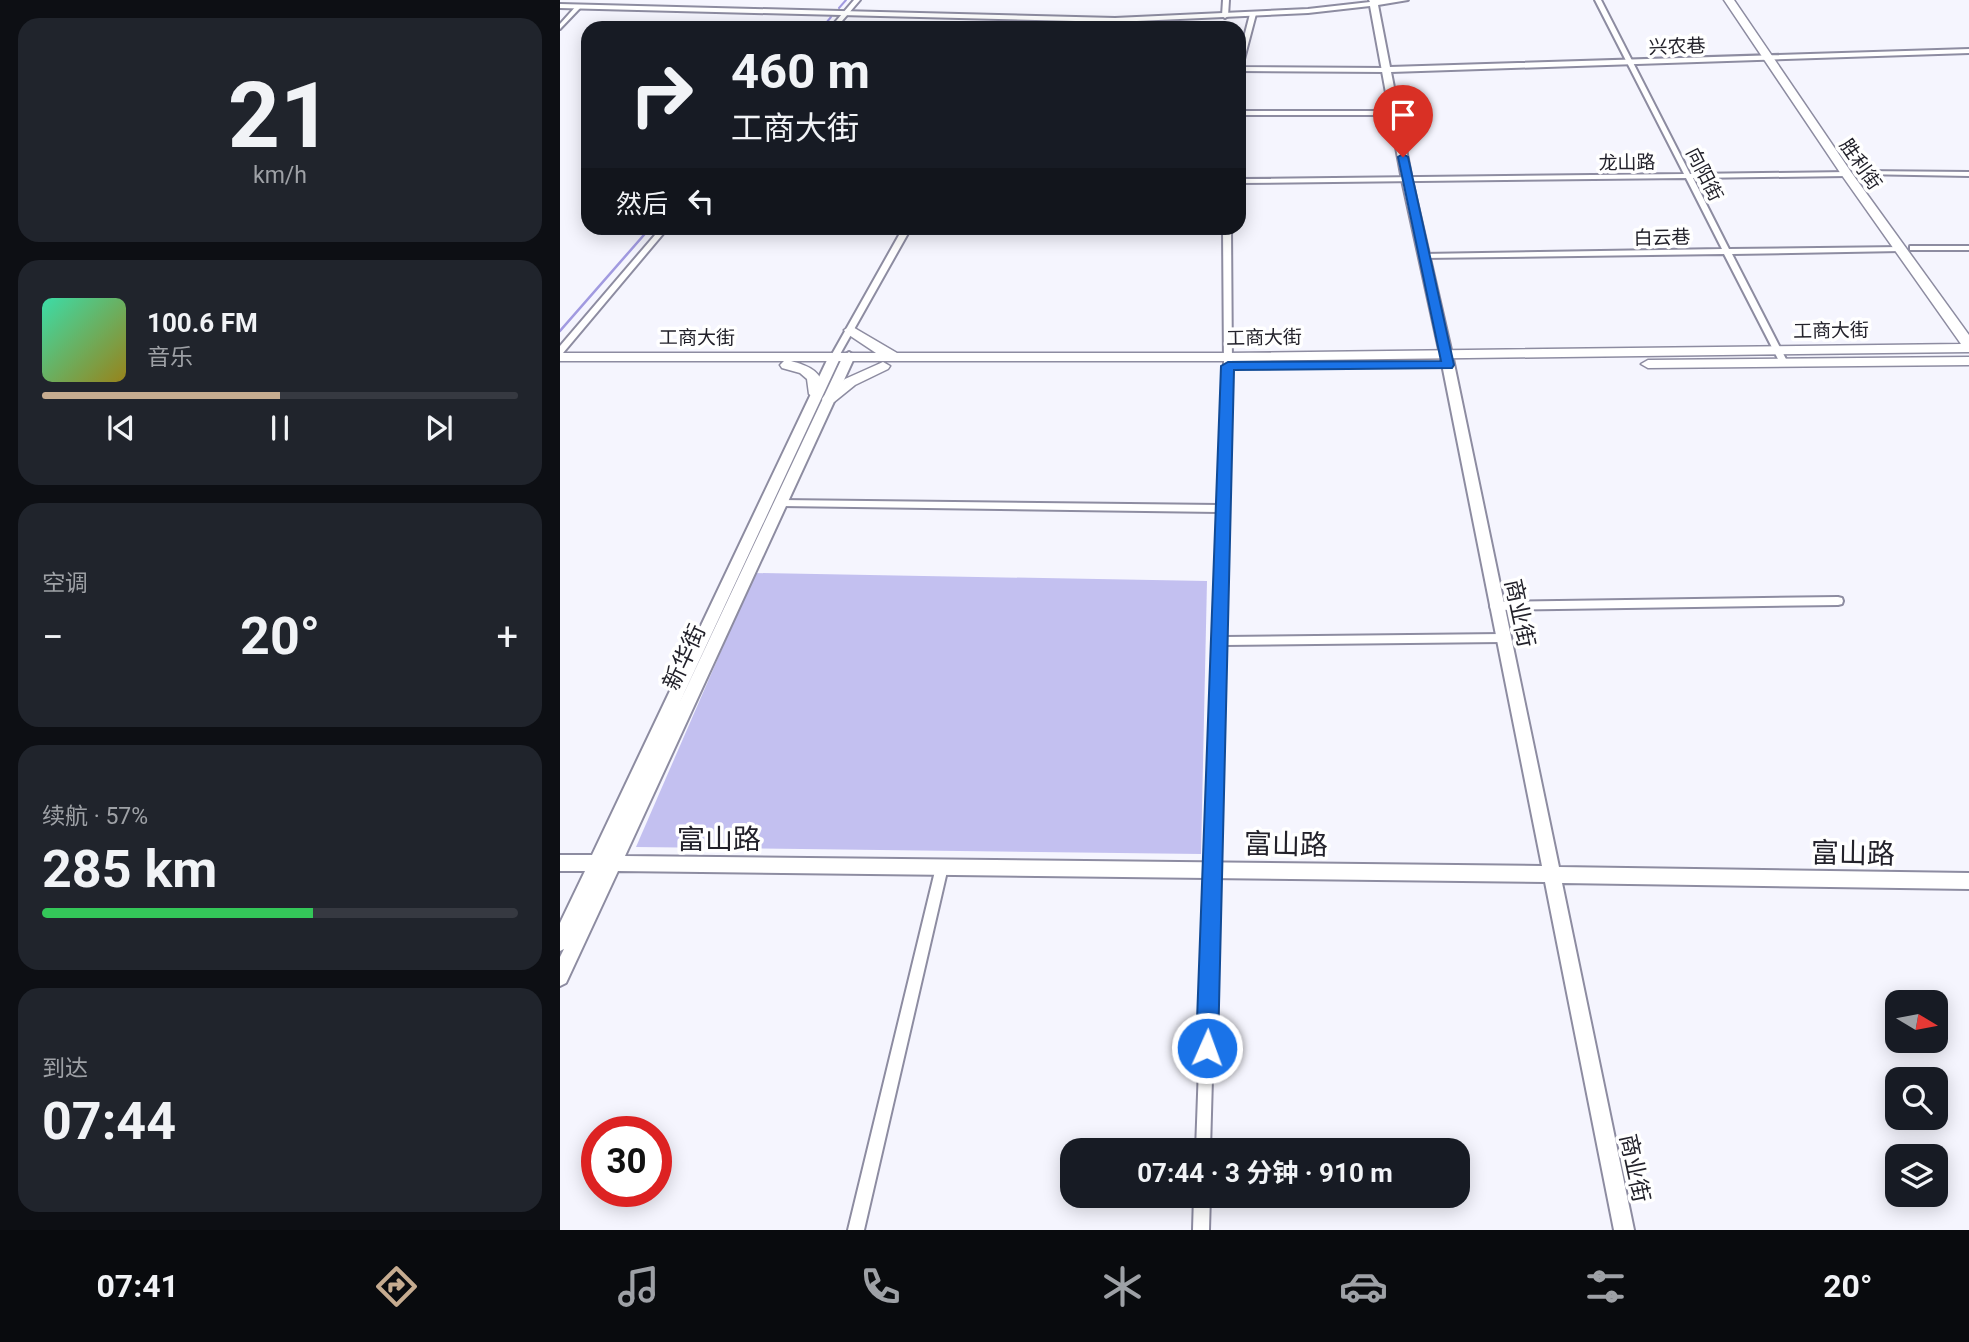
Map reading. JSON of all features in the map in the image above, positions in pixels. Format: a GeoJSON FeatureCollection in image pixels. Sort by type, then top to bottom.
{"type":"FeatureCollection","features":[{"type":"Feature","properties":{"kind":"main road","name":"胜利街"},"geometry":{"type":"LineString","coordinates":[[1729,0],[1847,174],[1969,324]]}},
{"type":"Feature","properties":{"kind":"main road","name":"胜利街"},"geometry":{"type":"LineString","coordinates":[[1736,0],[1770,58],[1861,173],[1969,346]]}},
{"type":"Feature","properties":{"kind":"main road"},"geometry":{"type":"LineString","coordinates":[[851,330],[875,347],[905,358]]}},
{"type":"Feature","properties":{"kind":"main road","name":"工商大街"},"geometry":{"type":"LineString","coordinates":[[1782,356],[1969,346]]}},
{"type":"Feature","properties":{"kind":"main road","name":"工商大街"},"geometry":{"type":"LineString","coordinates":[[560,357],[840,361],[883,366],[1782,356],[1969,361]]}},
{"type":"Feature","properties":{"kind":"main road","name":"工商大街"},"geometry":{"type":"LineString","coordinates":[[560,367],[787,365],[905,358],[1227,361]]}},
{"type":"Feature","properties":{"kind":"main road"},"geometry":{"type":"LineString","coordinates":[[787,365],[810,373],[822,397],[883,366]]}},
{"type":"Feature","properties":{"kind":"street"},"geometry":{"type":"LineString","coordinates":[[592,7],[599,0]]}},
{"type":"Feature","properties":{"kind":"street"},"geometry":{"type":"LineString","coordinates":[[839,21],[857,0]]}},
{"type":"Feature","properties":{"kind":"street"},"geometry":{"type":"LineString","coordinates":[[1225,16],[1226,0]]}},
{"type":"Feature","properties":{"kind":"street"},"geometry":{"type":"LineString","coordinates":[[560,6],[1048,19],[1225,16],[1404,0]]}},
{"type":"Feature","properties":{"kind":"street","name":"向阳街"},"geometry":{"type":"LineString","coordinates":[[1598,0],[1782,356]]}},
{"type":"Feature","properties":{"kind":"street","name":"商业街"},"geometry":{"type":"LineString","coordinates":[[1373,3],[1407,180],[1447,359],[1495,606],[1624,1230]]}},
{"type":"Feature","properties":{"kind":"street"},"geometry":{"type":"LineString","coordinates":[[560,27],[579,6]]}},
{"type":"Feature","properties":{"kind":"street"},"geometry":{"type":"LineString","coordinates":[[1246,42],[1253,14]]}},
{"type":"Feature","properties":{"kind":"street","name":"兴农巷"},"geometry":{"type":"LineString","coordinates":[[1386,70],[1969,51]]}},
{"type":"Feature","properties":{"kind":"street"},"geometry":{"type":"LineString","coordinates":[[1246,69],[1386,70]]}},
{"type":"Feature","properties":{"kind":"street"},"geometry":{"type":"LineString","coordinates":[[1246,113],[1394,113]]}},
{"type":"Feature","properties":{"kind":"street"},"geometry":{"type":"LineString","coordinates":[[1861,173],[1969,174]]}},
{"type":"Feature","properties":{"kind":"street","name":"龙山路"},"geometry":{"type":"LineString","coordinates":[[1246,181],[1847,174]]}},
{"type":"Feature","properties":{"kind":"street"},"geometry":{"type":"LineString","coordinates":[[560,351],[658,235]]}},
{"type":"Feature","properties":{"kind":"street"},"geometry":{"type":"LineString","coordinates":[[840,361],[851,330],[903,235]]}},
{"type":"Feature","properties":{"kind":"street"},"geometry":{"type":"LineString","coordinates":[[1203,1138],[1224,509],[1227,235]]}},
{"type":"Feature","properties":{"kind":"street","name":"白云巷"},"geometry":{"type":"LineString","coordinates":[[1423,256],[1969,248]]}},
{"type":"Feature","properties":{"kind":"street","name":"新华街"},"geometry":{"type":"LineString","coordinates":[[560,977],[605,864],[840,361]]}},
{"type":"Feature","properties":{"kind":"street","name":"新华街"},"geometry":{"type":"LineString","coordinates":[[560,942],[605,864],[781,503],[822,397]]}},
{"type":"Feature","properties":{"kind":"street"},"geometry":{"type":"LineString","coordinates":[[781,503],[1224,509]]}},
{"type":"Feature","properties":{"kind":"street"},"geometry":{"type":"LineString","coordinates":[[1495,606],[1838,601]]}},
{"type":"Feature","properties":{"kind":"street"},"geometry":{"type":"LineString","coordinates":[[1220,641],[1502,638]]}},
{"type":"Feature","properties":{"kind":"street","name":"富山路"},"geometry":{"type":"LineString","coordinates":[[560,863],[1213,869],[1969,881]]}},
{"type":"Feature","properties":{"kind":"street"},"geometry":{"type":"LineString","coordinates":[[856,1230],[942,867]]}},
{"type":"Feature","properties":{"kind":"street"},"geometry":{"type":"LineString","coordinates":[[1201,1230],[1202,1208]]}},
{"type":"Feature","properties":{"kind":"shaded area"},"geometry":{"type":"Polygon","coordinates":[[[755,573],[1207,581],[1201,854],[636,847],[755,573]]]}},
{"type":"Feature","properties":{"kind":"waterway"},"geometry":{"type":"LineString","coordinates":[[839,8],[846,0]]}},
{"type":"Feature","properties":{"kind":"waterway"},"geometry":{"type":"LineString","coordinates":[[828,21],[831,17]]}},
{"type":"Feature","properties":{"kind":"waterway"},"geometry":{"type":"LineString","coordinates":[[560,331],[644,235]]}},
{"type":"Feature","properties":{"kind":"route"},"geometry":{"type":"LineString","coordinates":[[1207,1048],[1228,366],[1448,365],[1403,157]]}}]}
